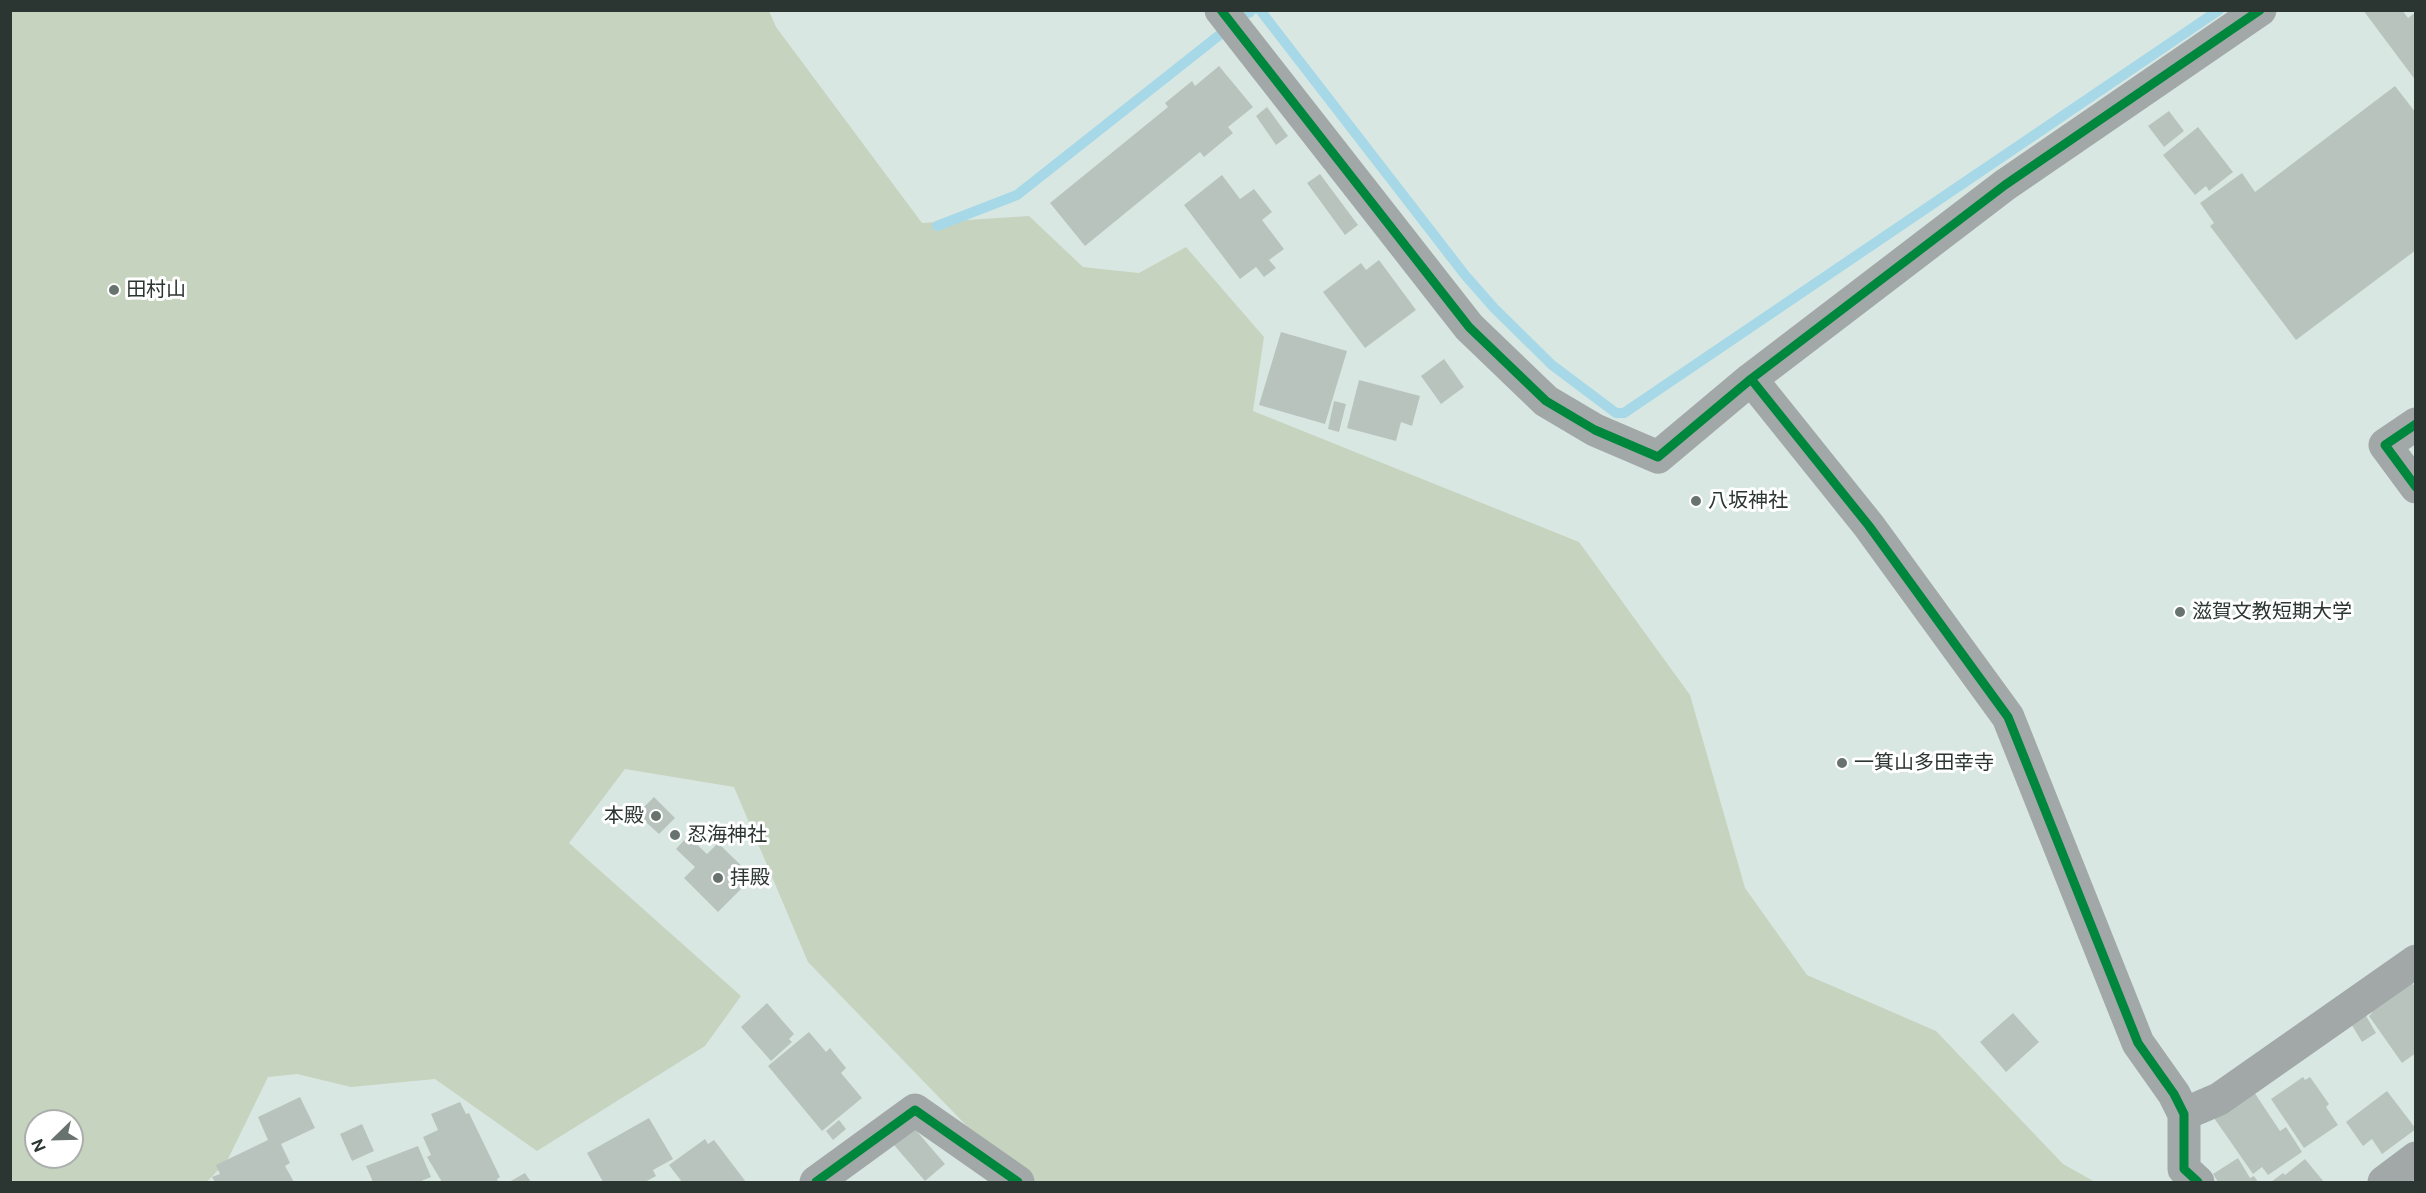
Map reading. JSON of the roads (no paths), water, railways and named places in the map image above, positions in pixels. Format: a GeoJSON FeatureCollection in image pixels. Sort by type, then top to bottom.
{"type":"FeatureCollection","features":[{"type":"Feature","properties":{"kind":"street"},"geometry":{"type":"LineString","coordinates":[[1221,10],[1469,327],[1546,401],[1595,430],[1658,457],[1751,379],[2005,185],[2260,10]]}},
{"type":"Feature","properties":{"kind":"street"},"geometry":{"type":"LineString","coordinates":[[1751,379],[1869,526],[2008,717],[2138,1042],[2174,1094],[2184,1114],[2184,1169],[2198,1182]]}},
{"type":"Feature","properties":{"kind":"street"},"geometry":{"type":"LineString","coordinates":[[2415,424],[2385,445],[2415,487]]}},
{"type":"Feature","properties":{"kind":"street"},"geometry":{"type":"LineString","coordinates":[[2184,1114],[2219,1099],[2415,961]]}},
{"type":"Feature","properties":{"kind":"street"},"geometry":{"type":"LineString","coordinates":[[816,1182],[915,1110],[1018,1182]]}},
{"type":"Feature","properties":{"kind":"street"},"geometry":{"type":"LineString","coordinates":[[2384,1182],[2415,1158]]}},
{"type":"Feature","properties":{"kind":"waterway"},"geometry":{"type":"LineString","coordinates":[[1249,13],[1252,10]]}},
{"type":"Feature","properties":{"kind":"waterway"},"geometry":{"type":"LineString","coordinates":[[1260,10],[1465,275],[1494,308],[1552,365],[1616,413],[1624,413],[2219,10]]}},
{"type":"Feature","properties":{"kind":"waterway"},"geometry":{"type":"LineString","coordinates":[[937,226],[1017,195],[1222,33]]}},
{"type":"Feature","properties":{"kind":"place","name":"田村山"},"geometry":{"type":"Point","coordinates":[114,290]}},
{"type":"Feature","properties":{"kind":"place","name":"八坂神社"},"geometry":{"type":"Point","coordinates":[1696,501]}},
{"type":"Feature","properties":{"kind":"place","name":"滋賀文教短期大学"},"geometry":{"type":"Point","coordinates":[2180,612]}},
{"type":"Feature","properties":{"kind":"place","name":"一箕山多田幸寺"},"geometry":{"type":"Point","coordinates":[1842,763]}},
{"type":"Feature","properties":{"kind":"place","name":"本殿"},"geometry":{"type":"Point","coordinates":[656,816]}},
{"type":"Feature","properties":{"kind":"place","name":"忍海神社"},"geometry":{"type":"Point","coordinates":[675,835]}},
{"type":"Feature","properties":{"kind":"place","name":"拝殿"},"geometry":{"type":"Point","coordinates":[718,878]}}]}
